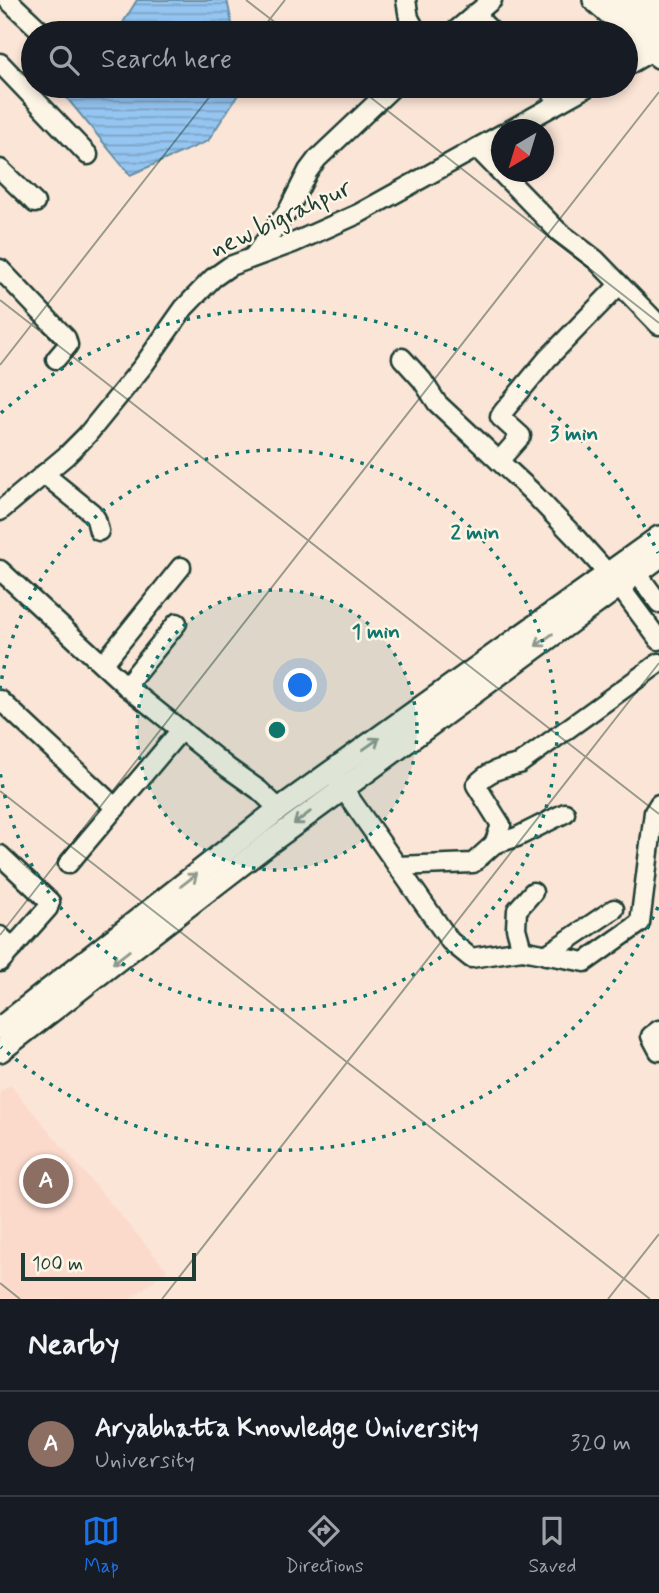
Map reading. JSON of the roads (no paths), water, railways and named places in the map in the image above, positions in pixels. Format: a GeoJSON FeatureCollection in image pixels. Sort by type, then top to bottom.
{"type":"FeatureCollection","features":[{"type":"Feature","properties":{"kind":"highway"},"geometry":{"type":"LineString","coordinates":[[621,0],[637,21]]}},
{"type":"Feature","properties":{"kind":"highway"},"geometry":{"type":"LineString","coordinates":[[650,0],[659,8]]}},
{"type":"Feature","properties":{"kind":"highway"},"geometry":{"type":"LineString","coordinates":[[638,22],[657,47]]}},
{"type":"Feature","properties":{"kind":"main road"},"geometry":{"type":"LineString","coordinates":[[594,0],[622,21]]}},
{"type":"Feature","properties":{"kind":"main road"},"geometry":{"type":"LineString","coordinates":[[638,33],[657,47]]}},
{"type":"Feature","properties":{"kind":"main road"},"geometry":{"type":"LineString","coordinates":[[0,1051],[86,973],[244,849],[613,580],[659,537]]}},
{"type":"Feature","properties":{"kind":"main road"},"geometry":{"type":"LineString","coordinates":[[613,580],[637,573],[659,557]]}},
{"type":"Feature","properties":{"kind":"main road"},"geometry":{"type":"LineString","coordinates":[[244,849],[279,809],[337,780]]}},
{"type":"Feature","properties":{"kind":"main road"},"geometry":{"type":"LineString","coordinates":[[0,1028],[86,973]]}},
{"type":"Feature","properties":{"kind":"street"},"geometry":{"type":"LineString","coordinates":[[9,0],[31,21]]}},
{"type":"Feature","properties":{"kind":"street"},"geometry":{"type":"LineString","coordinates":[[406,0],[411,21]]}},
{"type":"Feature","properties":{"kind":"street"},"geometry":{"type":"LineString","coordinates":[[466,21],[492,0]]}},
{"type":"Feature","properties":{"kind":"street"},"geometry":{"type":"LineString","coordinates":[[474,14],[481,21]]}},
{"type":"Feature","properties":{"kind":"street"},"geometry":{"type":"LineString","coordinates":[[638,59],[657,47]]}},
{"type":"Feature","properties":{"kind":"street"},"geometry":{"type":"LineString","coordinates":[[0,63],[21,85]]}},
{"type":"Feature","properties":{"kind":"street"},"geometry":{"type":"LineString","coordinates":[[33,98],[88,155]]}},
{"type":"Feature","properties":{"kind":"street"},"geometry":{"type":"LineString","coordinates":[[252,258],[288,211],[317,159],[381,98]]}},
{"type":"Feature","properties":{"kind":"street"},"geometry":{"type":"LineString","coordinates":[[558,98],[561,101]]}},
{"type":"Feature","properties":{"kind":"street"},"geometry":{"type":"LineString","coordinates":[[529,119],[567,98]]}},
{"type":"Feature","properties":{"kind":"street","name":"new bigrahpur"},"geometry":{"type":"LineString","coordinates":[[0,511],[68,454],[94,427],[198,291],[230,266],[340,223],[491,140]]}},
{"type":"Feature","properties":{"kind":"street"},"geometry":{"type":"LineString","coordinates":[[477,148],[568,240],[597,260],[659,325]]}},
{"type":"Feature","properties":{"kind":"street"},"geometry":{"type":"LineString","coordinates":[[0,169],[35,203]]}},
{"type":"Feature","properties":{"kind":"street"},"geometry":{"type":"LineString","coordinates":[[0,269],[66,338],[68,345],[56,359]]}},
{"type":"Feature","properties":{"kind":"street"},"geometry":{"type":"LineString","coordinates":[[499,461],[521,436],[503,422],[500,417],[503,412],[547,359],[619,285]]}},
{"type":"Feature","properties":{"kind":"street"},"geometry":{"type":"LineString","coordinates":[[402,358],[422,380],[437,403],[556,517],[613,580],[659,640]]}},
{"type":"Feature","properties":{"kind":"street"},"geometry":{"type":"LineString","coordinates":[[44,474],[92,513],[99,531]]}},
{"type":"Feature","properties":{"kind":"street"},"geometry":{"type":"LineString","coordinates":[[103,664],[181,567]]}},
{"type":"Feature","properties":{"kind":"street"},"geometry":{"type":"LineString","coordinates":[[0,570],[126,686],[259,790],[279,809]]}},
{"type":"Feature","properties":{"kind":"street"},"geometry":{"type":"LineString","coordinates":[[637,573],[659,603]]}},
{"type":"Feature","properties":{"kind":"street"},"geometry":{"type":"LineString","coordinates":[[126,686],[177,623]]}},
{"type":"Feature","properties":{"kind":"street"},"geometry":{"type":"LineString","coordinates":[[494,844],[501,825],[476,785],[484,776],[494,770],[519,764],[659,663]]}},
{"type":"Feature","properties":{"kind":"street"},"geometry":{"type":"LineString","coordinates":[[0,700],[116,808]]}},
{"type":"Feature","properties":{"kind":"street"},"geometry":{"type":"LineString","coordinates":[[68,864],[181,730]]}},
{"type":"Feature","properties":{"kind":"street"},"geometry":{"type":"LineString","coordinates":[[337,780],[450,941],[471,958],[522,950],[585,962],[640,923],[654,811],[659,804]]}},
{"type":"Feature","properties":{"kind":"street"},"geometry":{"type":"LineString","coordinates":[[397,866],[472,863],[494,844],[517,837],[565,813]]}},
{"type":"Feature","properties":{"kind":"street"},"geometry":{"type":"LineString","coordinates":[[0,855],[50,902],[48,908],[6,942],[0,962]]}},
{"type":"Feature","properties":{"kind":"street"},"geometry":{"type":"LineString","coordinates":[[522,950],[516,928],[517,910],[533,892]]}},
{"type":"Feature","properties":{"kind":"street"},"geometry":{"type":"LineString","coordinates":[[546,955],[614,909]]}},
{"type":"Feature","properties":{"kind":"street"},"geometry":{"type":"LineString","coordinates":[[659,1030],[650,1036],[659,1051]]}},
{"type":"Feature","properties":{"kind":"water"},"geometry":{"type":"Polygon","coordinates":[[[137,0],[227,0],[231,21],[124,21],[137,0]]]}},
{"type":"Feature","properties":{"kind":"water"},"geometry":{"type":"Polygon","coordinates":[[[67,98],[236,98],[208,141],[130,175],[67,98]]]}},
{"type":"Feature","properties":{"kind":"place","name":"Aryabhatta Knowledge University"},"geometry":{"type":"Point","coordinates":[46,1181]}}]}
